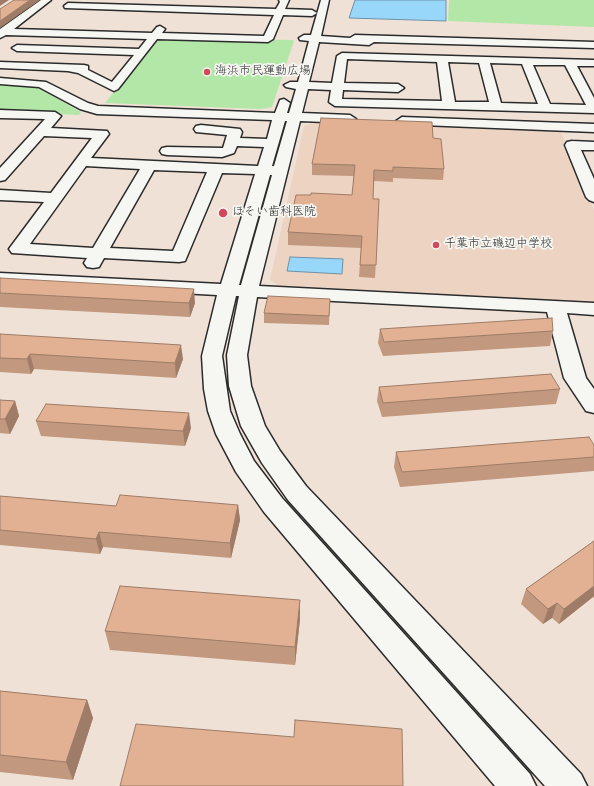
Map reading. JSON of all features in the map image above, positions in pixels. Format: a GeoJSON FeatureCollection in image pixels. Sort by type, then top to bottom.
{"type":"FeatureCollection","features":[{"type":"Feature","properties":{"kind":"street"},"geometry":{"type":"LineString","coordinates":[[2,33],[47,0]]}},
{"type":"Feature","properties":{"kind":"street"},"geometry":{"type":"LineString","coordinates":[[169,18],[184,0]]}},
{"type":"Feature","properties":{"kind":"street"},"geometry":{"type":"LineString","coordinates":[[2,33],[268,39],[270,25],[285,0],[283,0]]}},
{"type":"Feature","properties":{"kind":"street"},"geometry":{"type":"LineString","coordinates":[[315,0],[318,6],[309,41],[296,80],[273,171],[239,290],[212,356],[219,411],[228,434],[245,466],[273,505],[518,786]]}},
{"type":"Feature","properties":{"kind":"street"},"geometry":{"type":"LineString","coordinates":[[58,15],[72,3],[176,9],[279,12],[318,6]]}},
{"type":"Feature","properties":{"kind":"street"},"geometry":{"type":"LineString","coordinates":[[7,57],[82,71],[114,87],[166,22],[151,22]]}},
{"type":"Feature","properties":{"kind":"street"},"geometry":{"type":"LineString","coordinates":[[7,57],[47,24]]}},
{"type":"Feature","properties":{"kind":"street"},"geometry":{"type":"LineString","coordinates":[[309,41],[594,45]]}},
{"type":"Feature","properties":{"kind":"street"},"geometry":{"type":"LineString","coordinates":[[503,44],[594,48]]}},
{"type":"Feature","properties":{"kind":"street"},"geometry":{"type":"LineString","coordinates":[[503,44],[509,61]]}},
{"type":"Feature","properties":{"kind":"street"},"geometry":{"type":"LineString","coordinates":[[7,57],[142,52]]}},
{"type":"Feature","properties":{"kind":"street"},"geometry":{"type":"LineString","coordinates":[[594,63],[342,56],[335,102],[398,102],[594,109]]}},
{"type":"Feature","properties":{"kind":"street"},"geometry":{"type":"LineString","coordinates":[[398,57],[398,102]]}},
{"type":"Feature","properties":{"kind":"street"},"geometry":{"type":"LineString","coordinates":[[442,59],[449,104]]}},
{"type":"Feature","properties":{"kind":"street"},"geometry":{"type":"LineString","coordinates":[[484,60],[496,106]]}},
{"type":"Feature","properties":{"kind":"street"},"geometry":{"type":"LineString","coordinates":[[526,61],[545,107]]}},
{"type":"Feature","properties":{"kind":"street"},"geometry":{"type":"LineString","coordinates":[[568,62],[594,109]]}},
{"type":"Feature","properties":{"kind":"street"},"geometry":{"type":"LineString","coordinates":[[70,68],[99,68]]}},
{"type":"Feature","properties":{"kind":"street"},"geometry":{"type":"LineString","coordinates":[[113,69],[128,69]]}},
{"type":"Feature","properties":{"kind":"street"},"geometry":{"type":"LineString","coordinates":[[296,80],[337,86],[398,88]]}},
{"type":"Feature","properties":{"kind":"street"},"geometry":{"type":"LineString","coordinates":[[0,81],[42,84],[84,106],[97,110],[366,120]]}},
{"type":"Feature","properties":{"kind":"street"},"geometry":{"type":"LineString","coordinates":[[0,114],[55,116],[0,177]]}},
{"type":"Feature","properties":{"kind":"street"},"geometry":{"type":"LineString","coordinates":[[273,171],[272,143],[287,117]]}},
{"type":"Feature","properties":{"kind":"street"},"geometry":{"type":"LineString","coordinates":[[389,121],[594,128]]}},
{"type":"Feature","properties":{"kind":"street"},"geometry":{"type":"LineString","coordinates":[[41,132],[107,129],[81,162],[18,249],[179,257],[216,169]]}},
{"type":"Feature","properties":{"kind":"street"},"geometry":{"type":"LineString","coordinates":[[81,162],[222,153],[229,150],[236,134],[231,130],[186,129]]}},
{"type":"Feature","properties":{"kind":"street"},"geometry":{"type":"LineString","coordinates":[[232,142],[272,143]]}},
{"type":"Feature","properties":{"kind":"street"},"geometry":{"type":"LineString","coordinates":[[594,146],[572,145],[588,172],[594,197]]}},
{"type":"Feature","properties":{"kind":"street"},"geometry":{"type":"LineString","coordinates":[[92,148],[108,149]]}},
{"type":"Feature","properties":{"kind":"street"},"geometry":{"type":"LineString","coordinates":[[152,158],[216,169],[273,171]]}},
{"type":"Feature","properties":{"kind":"street"},"geometry":{"type":"LineString","coordinates":[[82,282],[152,158]]}},
{"type":"Feature","properties":{"kind":"street"},"geometry":{"type":"LineString","coordinates":[[0,195],[55,198]]}},
{"type":"Feature","properties":{"kind":"street"},"geometry":{"type":"LineString","coordinates":[[0,278],[594,308]]}},
{"type":"Feature","properties":{"kind":"street"},"geometry":{"type":"LineString","coordinates":[[239,290],[237,355],[240,386],[253,426],[271,457],[297,493],[569,786]]}},
{"type":"Feature","properties":{"kind":"street"},"geometry":{"type":"LineString","coordinates":[[555,306],[575,378],[594,406]]}},
{"type":"Feature","properties":{"kind":"shaded area","name":"千葉市立磯辺中学校"},"geometry":{"type":"Polygon","coordinates":[[[314,123],[561,132],[594,210],[594,302],[278,285],[270,280],[304,126],[314,123]]]}},
{"type":"Feature","properties":{"kind":"green space"},"geometry":{"type":"Polygon","coordinates":[[[449,0],[594,0],[594,27],[448,21],[449,0]]]}},
{"type":"Feature","properties":{"kind":"green space","name":"海浜市民運動広場"},"geometry":{"type":"Polygon","coordinates":[[[157,38],[294,41],[272,107],[261,109],[105,103],[157,38]]]}},
{"type":"Feature","properties":{"kind":"green space"},"geometry":{"type":"Polygon","coordinates":[[[0,85],[38,88],[81,112],[79,115],[0,111],[0,85]]]}},
{"type":"Feature","properties":{"kind":"water"},"geometry":{"type":"Polygon","coordinates":[[[355,0],[446,0],[446,21],[349,18],[355,0]]]}},
{"type":"Feature","properties":{"kind":"water"},"geometry":{"type":"Polygon","coordinates":[[[290,257],[343,259],[342,274],[287,271],[290,257]]]}},
{"type":"Feature","properties":{"kind":"building"},"geometry":{"type":"Polygon","coordinates":[[[14,0],[30,0],[0,21],[0,9],[14,0]]]}},
{"type":"Feature","properties":{"kind":"building"},"geometry":{"type":"Polygon","coordinates":[[[321,118],[432,122],[433,138],[441,139],[444,169],[393,167],[393,171],[374,170],[373,199],[379,199],[376,265],[360,265],[362,236],[288,232],[296,195],[311,195],[311,193],[352,195],[355,165],[312,164],[321,118]]]}},
{"type":"Feature","properties":{"kind":"building"},"geometry":{"type":"Polygon","coordinates":[[[0,278],[194,289],[189,303],[0,293],[0,278]]]}},
{"type":"Feature","properties":{"kind":"building"},"geometry":{"type":"Polygon","coordinates":[[[268,296],[330,299],[329,316],[264,313],[268,296]]]}},
{"type":"Feature","properties":{"kind":"building"},"geometry":{"type":"Polygon","coordinates":[[[552,318],[553,331],[384,342],[380,329],[552,318]]]}},
{"type":"Feature","properties":{"kind":"building"},"geometry":{"type":"Polygon","coordinates":[[[0,334],[181,345],[175,363],[30,354],[27,359],[0,358],[0,334]]]}},
{"type":"Feature","properties":{"kind":"building"},"geometry":{"type":"Polygon","coordinates":[[[551,374],[560,389],[383,403],[379,387],[551,374]]]}},
{"type":"Feature","properties":{"kind":"building"},"geometry":{"type":"Polygon","coordinates":[[[0,400],[15,401],[5,419],[0,419],[0,400]]]}},
{"type":"Feature","properties":{"kind":"building"},"geometry":{"type":"Polygon","coordinates":[[[46,404],[189,413],[183,431],[36,421],[46,404]]]}},
{"type":"Feature","properties":{"kind":"building"},"geometry":{"type":"Polygon","coordinates":[[[589,437],[594,445],[594,457],[402,472],[396,452],[589,437]]]}},
{"type":"Feature","properties":{"kind":"building"},"geometry":{"type":"Polygon","coordinates":[[[120,495],[238,505],[230,543],[99,532],[96,539],[0,530],[0,496],[116,506],[120,495]]]}},
{"type":"Feature","properties":{"kind":"building"},"geometry":{"type":"Polygon","coordinates":[[[594,541],[594,586],[564,609],[557,603],[548,609],[526,589],[594,541]]]}},
{"type":"Feature","properties":{"kind":"building"},"geometry":{"type":"Polygon","coordinates":[[[120,586],[300,600],[295,647],[105,631],[120,586]]]}},
{"type":"Feature","properties":{"kind":"building"},"geometry":{"type":"Polygon","coordinates":[[[0,691],[87,700],[66,762],[0,755],[0,691]]]}},
{"type":"Feature","properties":{"kind":"building"},"geometry":{"type":"Polygon","coordinates":[[[295,720],[402,729],[403,786],[120,786],[136,724],[294,737],[295,720]]]}},
{"type":"Feature","properties":{"kind":"place","name":"海浜市民運動広場"},"geometry":{"type":"Point","coordinates":[207,72]}},
{"type":"Feature","properties":{"kind":"place","name":"ほそい歯科医院"},"geometry":{"type":"Point","coordinates":[223,213]}},
{"type":"Feature","properties":{"kind":"place","name":"千葉市立磯辺中学校"},"geometry":{"type":"Point","coordinates":[436,245]}}]}
